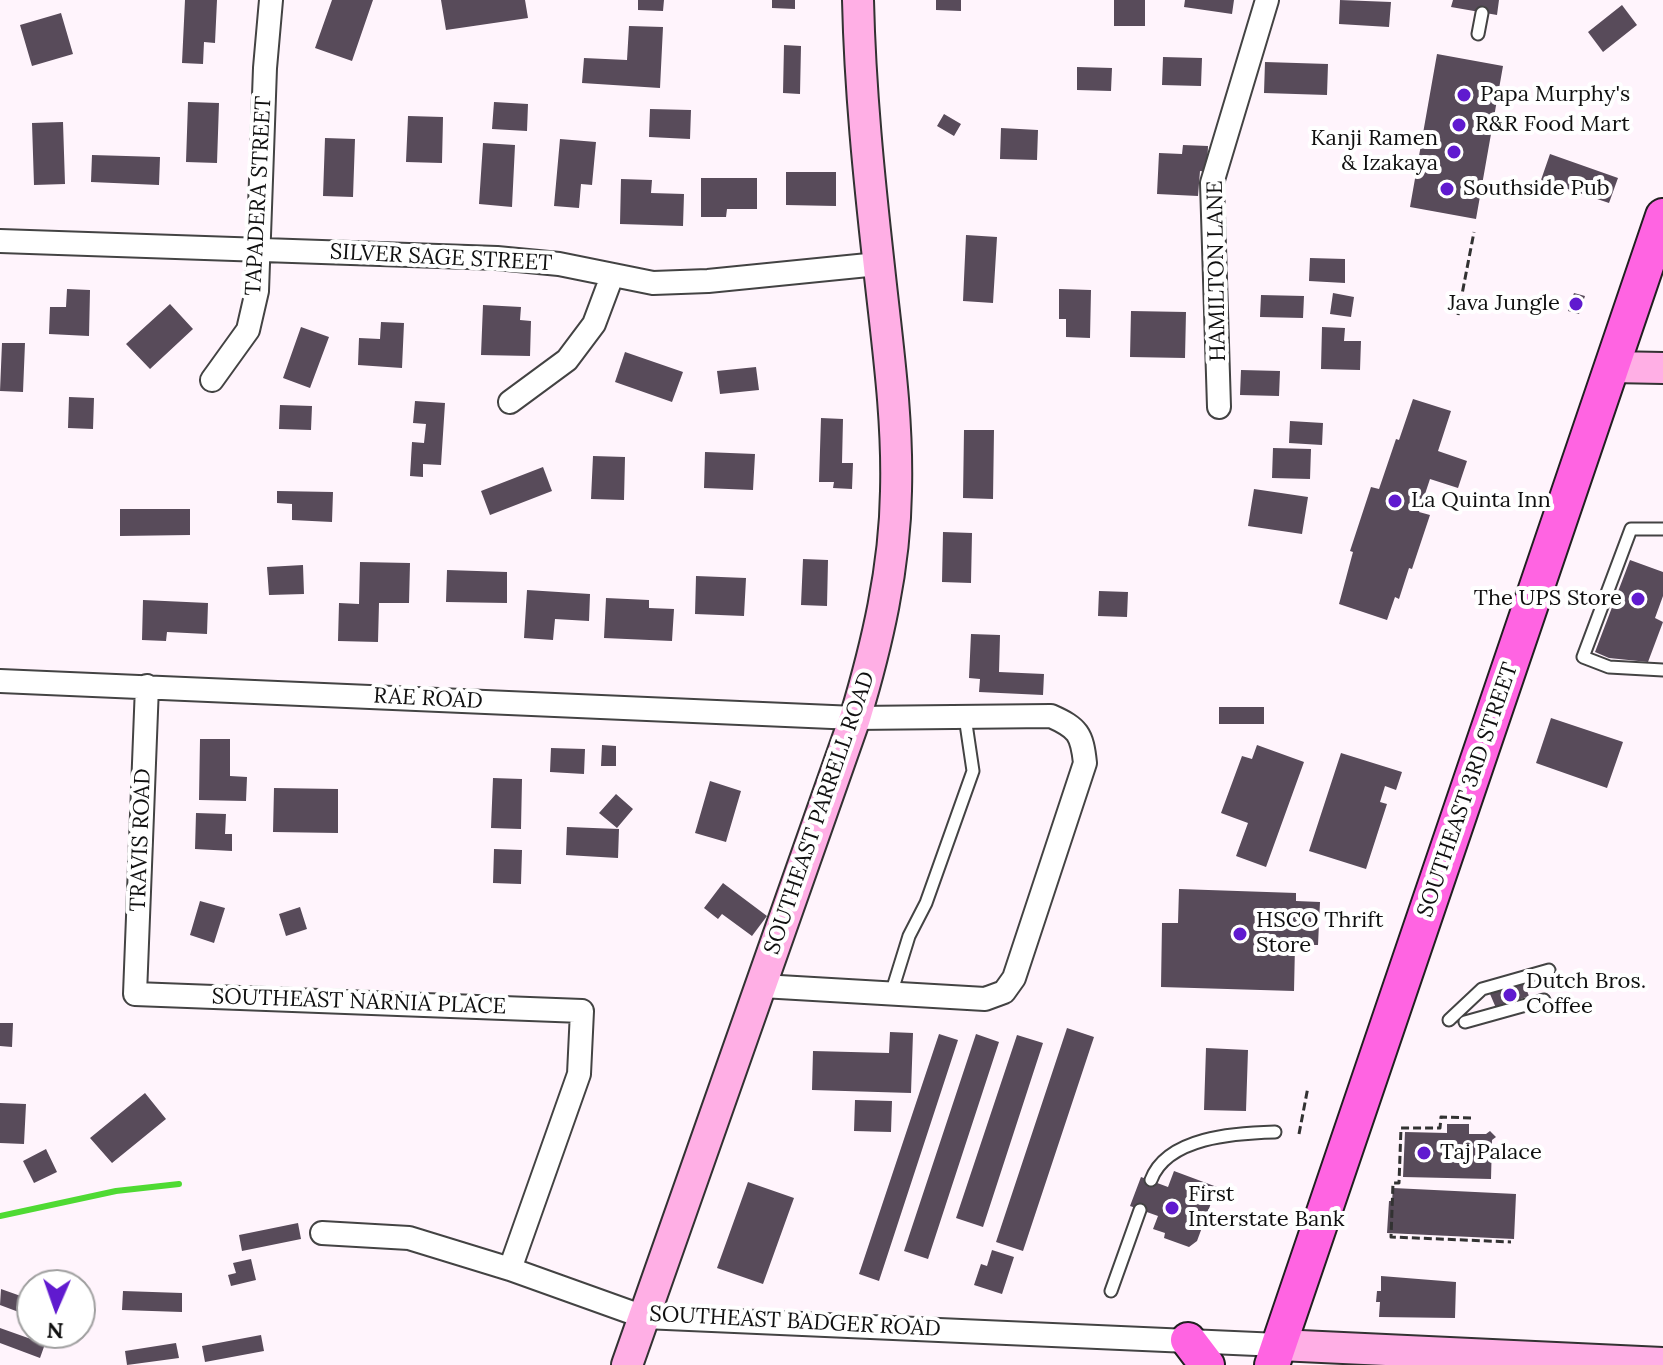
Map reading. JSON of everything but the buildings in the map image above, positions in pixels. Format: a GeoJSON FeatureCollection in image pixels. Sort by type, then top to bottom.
{"type":"FeatureCollection","features":[{"type":"Feature","properties":{"kind":"main road","name":"SOUTHEAST 3RD STREET"},"geometry":{"type":"LineString","coordinates":[[1276,1355],[1663,216]]}},
{"type":"Feature","properties":{"kind":"street","name":"TAPADERA STREET"},"geometry":{"type":"LineString","coordinates":[[212,380],[248,330],[257,291],[265,68],[271,0]]}},
{"type":"Feature","properties":{"kind":"street","name":"SOUTHEAST PARRELL ROAD"},"geometry":{"type":"LineString","coordinates":[[627,1365],[855,718],[872,660],[890,570],[896,492],[895,400],[878,264],[859,58],[858,0]]}},
{"type":"Feature","properties":{"kind":"street","name":"HAMILTON LANE"},"geometry":{"type":"LineString","coordinates":[[1219,407],[1212,183],[1267,0]]}},
{"type":"Feature","properties":{"kind":"street","name":"SILVER SAGE STREET"},"geometry":{"type":"LineString","coordinates":[[0,241],[497,258],[559,264],[653,283],[708,281],[878,264]]}},
{"type":"Feature","properties":{"kind":"street"},"geometry":{"type":"LineString","coordinates":[[510,402],[567,360],[594,324],[612,276]]}},
{"type":"Feature","properties":{"kind":"street"},"geometry":{"type":"LineString","coordinates":[[1612,367],[1663,368]]}},
{"type":"Feature","properties":{"kind":"street","name":"RAE ROAD"},"geometry":{"type":"LineString","coordinates":[[0,681],[855,718],[1051,716],[1071,724],[1083,741],[1085,763],[1014,978],[1004,992],[985,999],[891,994]]}},
{"type":"Feature","properties":{"kind":"street","name":"TRAVIS ROAD"},"geometry":{"type":"LineString","coordinates":[[135,994],[147,686]]}},
{"type":"Feature","properties":{"kind":"street"},"geometry":{"type":"LineString","coordinates":[[762,986],[891,994]]}},
{"type":"Feature","properties":{"kind":"street","name":"SOUTHEAST NARNIA PLACE"},"geometry":{"type":"LineString","coordinates":[[135,994],[582,1011],[579,1074],[510,1269]]}},
{"type":"Feature","properties":{"kind":"street","name":"SOUTHEAST BADGER ROAD"},"geometry":{"type":"LineString","coordinates":[[322,1233],[409,1238],[510,1269],[644,1317],[1197,1353],[1276,1355]]}},
{"type":"Feature","properties":{"kind":"street"},"geometry":{"type":"LineString","coordinates":[[1276,1355],[1663,1363]]}},
{"type":"Feature","properties":{"kind":"lane"},"geometry":{"type":"LineString","coordinates":[[1478,34],[1482,13]]}},
{"type":"Feature","properties":{"kind":"lane"},"geometry":{"type":"LineString","coordinates":[[1663,529],[1631,529],[1583,657],[1609,667],[1663,670]]}},
{"type":"Feature","properties":{"kind":"lane"},"geometry":{"type":"LineString","coordinates":[[891,994],[909,936],[926,903],[973,771],[965,717]]}},
{"type":"Feature","properties":{"kind":"lane"},"geometry":{"type":"LineString","coordinates":[[1449,1020],[1482,989],[1549,970]]}},
{"type":"Feature","properties":{"kind":"lane"},"geometry":{"type":"LineString","coordinates":[[1465,1022],[1544,1000]]}},
{"type":"Feature","properties":{"kind":"lane"},"geometry":{"type":"LineString","coordinates":[[1151,1180],[1157,1166],[1182,1149],[1229,1134],[1275,1132]]}},
{"type":"Feature","properties":{"kind":"lane"},"geometry":{"type":"LineString","coordinates":[[1111,1291],[1140,1210]]}},
{"type":"Feature","properties":{"kind":"path"},"geometry":{"type":"LineString","coordinates":[[1458,315],[1474,232]]}},
{"type":"Feature","properties":{"kind":"path"},"geometry":{"type":"LineString","coordinates":[[1299,1134],[1308,1087]]}},
{"type":"Feature","properties":{"kind":"path"},"geometry":{"type":"LineString","coordinates":[[1471,1118],[1441,1117],[1440,1128],[1401,1128],[1399,1183],[1393,1183],[1391,1237],[1511,1242]]}},
{"type":"Feature","properties":{"kind":"waterway"},"geometry":{"type":"LineString","coordinates":[[0,1216],[116,1191],[179,1184]]}},
{"type":"Feature","properties":{"kind":"place","name":"Papa Murphy's"},"geometry":{"type":"Point","coordinates":[1464,95]}},
{"type":"Feature","properties":{"kind":"place","name":"R&R Food Mart"},"geometry":{"type":"Point","coordinates":[1459,125]}},
{"type":"Feature","properties":{"kind":"place","name":"Kanji Ramen & Izakaya"},"geometry":{"type":"Point","coordinates":[1454,152]}},
{"type":"Feature","properties":{"kind":"place","name":"Southside Pub"},"geometry":{"type":"Point","coordinates":[1447,189]}},
{"type":"Feature","properties":{"kind":"place","name":"Java Jungle"},"geometry":{"type":"Point","coordinates":[1576,304]}},
{"type":"Feature","properties":{"kind":"place","name":"La Quinta Inn"},"geometry":{"type":"Point","coordinates":[1395,501]}},
{"type":"Feature","properties":{"kind":"place","name":"The UPS Store"},"geometry":{"type":"Point","coordinates":[1638,599]}},
{"type":"Feature","properties":{"kind":"place","name":"HSCO Thrift Store"},"geometry":{"type":"Point","coordinates":[1240,934]}},
{"type":"Feature","properties":{"kind":"place","name":"Dutch Bros. Coffee"},"geometry":{"type":"Point","coordinates":[1510,995]}},
{"type":"Feature","properties":{"kind":"place","name":"Taj Palace"},"geometry":{"type":"Point","coordinates":[1424,1153]}},
{"type":"Feature","properties":{"kind":"place","name":"First Interstate Bank"},"geometry":{"type":"Point","coordinates":[1172,1208]}}]}
